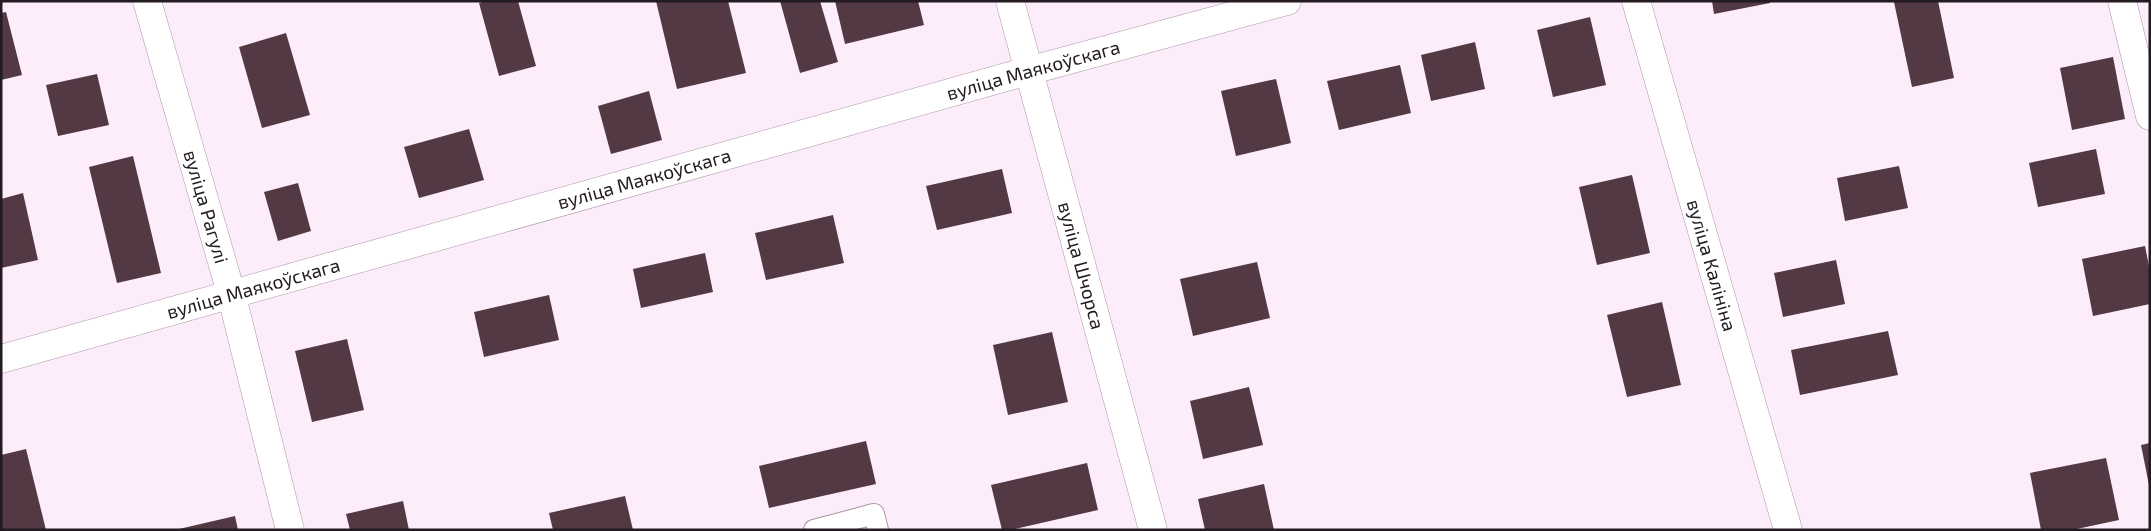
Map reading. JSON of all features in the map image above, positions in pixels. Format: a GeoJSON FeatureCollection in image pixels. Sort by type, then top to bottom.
{"type":"FeatureCollection","features":[{"type":"Feature","properties":{"kind":"street","name":"вуліца Рагулі"},"geometry":{"type":"LineString","coordinates":[[147,1],[231,294],[290,530]]}},
{"type":"Feature","properties":{"kind":"street","name":"вуліца Шчорса"},"geometry":{"type":"LineString","coordinates":[[1010,1],[1153,530]]}},
{"type":"Feature","properties":{"kind":"street","name":"вуліца Маякоўскага"},"geometry":{"type":"LineString","coordinates":[[1,359],[1028,71],[1287,1]]}},
{"type":"Feature","properties":{"kind":"street","name":"вуліца Калініна"},"geometry":{"type":"LineString","coordinates":[[1636,1],[1788,530]]}},
{"type":"Feature","properties":{"kind":"street"},"geometry":{"type":"LineString","coordinates":[[2122,1],[2150,116]]}},
{"type":"Feature","properties":{"kind":"lane"},"geometry":{"type":"LineString","coordinates":[[814,530],[874,514],[878,530]]}},
{"type":"Feature","properties":{"kind":"building"},"geometry":{"type":"Polygon","coordinates":[[[485,1],[518,1],[536,66],[499,76],[479,3],[485,1]]]}},
{"type":"Feature","properties":{"kind":"building"},"geometry":{"type":"Polygon","coordinates":[[[656,1],[728,1],[746,73],[677,89],[656,1]]]}},
{"type":"Feature","properties":{"kind":"building"},"geometry":{"type":"Polygon","coordinates":[[[780,1],[820,1],[838,62],[800,73],[780,1]]]}},
{"type":"Feature","properties":{"kind":"building"},"geometry":{"type":"Polygon","coordinates":[[[835,1],[918,1],[924,25],[845,44],[835,1]]]}},
{"type":"Feature","properties":{"kind":"building"},"geometry":{"type":"Polygon","coordinates":[[[1712,1],[1770,1],[1770,3],[1714,14],[1712,1]]]}},
{"type":"Feature","properties":{"kind":"building"},"geometry":{"type":"Polygon","coordinates":[[[1938,1],[1954,78],[1912,87],[1894,2],[1938,1]]]}},
{"type":"Feature","properties":{"kind":"building"},"geometry":{"type":"Polygon","coordinates":[[[6,12],[22,75],[1,80],[1,13],[6,12]]]}},
{"type":"Feature","properties":{"kind":"building"},"geometry":{"type":"Polygon","coordinates":[[[1590,17],[1606,85],[1553,97],[1537,30],[1590,17]]]}},
{"type":"Feature","properties":{"kind":"building"},"geometry":{"type":"Polygon","coordinates":[[[286,33],[310,115],[262,128],[239,47],[286,33]]]}},
{"type":"Feature","properties":{"kind":"building"},"geometry":{"type":"Polygon","coordinates":[[[1475,42],[1485,89],[1431,101],[1421,55],[1475,42]]]}},
{"type":"Feature","properties":{"kind":"building"},"geometry":{"type":"Polygon","coordinates":[[[2113,57],[2125,119],[2072,130],[2060,68],[2113,57]]]}},
{"type":"Feature","properties":{"kind":"building"},"geometry":{"type":"Polygon","coordinates":[[[1400,65],[1411,113],[1339,130],[1327,81],[1400,65]]]}},
{"type":"Feature","properties":{"kind":"building"},"geometry":{"type":"Polygon","coordinates":[[[97,74],[109,125],[58,136],[46,85],[97,74]]]}},
{"type":"Feature","properties":{"kind":"building"},"geometry":{"type":"Polygon","coordinates":[[[1276,79],[1291,143],[1236,156],[1221,91],[1276,79]]]}},
{"type":"Feature","properties":{"kind":"building"},"geometry":{"type":"Polygon","coordinates":[[[649,91],[662,140],[611,154],[598,106],[649,91]]]}},
{"type":"Feature","properties":{"kind":"building"},"geometry":{"type":"Polygon","coordinates":[[[469,129],[484,180],[419,198],[404,147],[469,129]]]}},
{"type":"Feature","properties":{"kind":"building"},"geometry":{"type":"Polygon","coordinates":[[[2096,149],[2105,194],[2038,207],[2029,163],[2096,149]]]}},
{"type":"Feature","properties":{"kind":"building"},"geometry":{"type":"Polygon","coordinates":[[[133,156],[161,273],[117,283],[89,167],[133,156]]]}},
{"type":"Feature","properties":{"kind":"building"},"geometry":{"type":"Polygon","coordinates":[[[1899,166],[1908,208],[1845,221],[1837,178],[1899,166]]]}},
{"type":"Feature","properties":{"kind":"building"},"geometry":{"type":"Polygon","coordinates":[[[1002,169],[1012,213],[937,230],[926,186],[1002,169]]]}},
{"type":"Feature","properties":{"kind":"building"},"geometry":{"type":"Polygon","coordinates":[[[1632,175],[1650,253],[1597,265],[1579,187],[1632,175]]]}},
{"type":"Feature","properties":{"kind":"building"},"geometry":{"type":"Polygon","coordinates":[[[298,183],[311,231],[278,241],[264,192],[298,183]]]}},
{"type":"Feature","properties":{"kind":"building"},"geometry":{"type":"Polygon","coordinates":[[[23,193],[38,260],[1,268],[1,199],[23,193]]]}},
{"type":"Feature","properties":{"kind":"building"},"geometry":{"type":"Polygon","coordinates":[[[833,215],[844,263],[766,280],[755,233],[833,215]]]}},
{"type":"Feature","properties":{"kind":"building"},"geometry":{"type":"Polygon","coordinates":[[[2145,246],[2150,271],[2150,304],[2093,316],[2082,259],[2145,246]]]}},
{"type":"Feature","properties":{"kind":"building"},"geometry":{"type":"Polygon","coordinates":[[[705,253],[713,292],[641,308],[633,269],[705,253]]]}},
{"type":"Feature","properties":{"kind":"building"},"geometry":{"type":"Polygon","coordinates":[[[1836,260],[1845,304],[1783,317],[1774,273],[1836,260]]]}},
{"type":"Feature","properties":{"kind":"building"},"geometry":{"type":"Polygon","coordinates":[[[1257,262],[1270,318],[1193,336],[1180,279],[1257,262]]]}},
{"type":"Feature","properties":{"kind":"building"},"geometry":{"type":"Polygon","coordinates":[[[549,295],[559,340],[484,357],[474,312],[549,295]]]}},
{"type":"Feature","properties":{"kind":"building"},"geometry":{"type":"Polygon","coordinates":[[[1662,302],[1681,385],[1627,397],[1607,315],[1662,302]]]}},
{"type":"Feature","properties":{"kind":"building"},"geometry":{"type":"Polygon","coordinates":[[[1888,331],[1898,375],[1800,395],[1791,350],[1888,331]]]}},
{"type":"Feature","properties":{"kind":"building"},"geometry":{"type":"Polygon","coordinates":[[[1052,332],[1068,402],[1008,415],[993,345],[1052,332]]]}},
{"type":"Feature","properties":{"kind":"building"},"geometry":{"type":"Polygon","coordinates":[[[347,339],[364,410],[312,422],[295,351],[347,339]]]}},
{"type":"Feature","properties":{"kind":"building"},"geometry":{"type":"Polygon","coordinates":[[[1249,387],[1263,445],[1203,459],[1190,401],[1249,387]]]}},
{"type":"Feature","properties":{"kind":"building"},"geometry":{"type":"Polygon","coordinates":[[[866,441],[876,484],[769,508],[759,466],[866,441]]]}},
{"type":"Feature","properties":{"kind":"building"},"geometry":{"type":"Polygon","coordinates":[[[2150,443],[2150,485],[2149,485],[2141,445],[2150,443]]]}},
{"type":"Feature","properties":{"kind":"building"},"geometry":{"type":"Polygon","coordinates":[[[26,449],[46,530],[1,530],[1,455],[26,449]]]}},
{"type":"Feature","properties":{"kind":"building"},"geometry":{"type":"Polygon","coordinates":[[[2106,458],[2119,520],[2072,530],[2041,530],[2030,473],[2106,458]]]}},
{"type":"Feature","properties":{"kind":"building"},"geometry":{"type":"Polygon","coordinates":[[[1087,463],[1098,510],[1010,530],[1002,530],[991,485],[1087,463]]]}},
{"type":"Feature","properties":{"kind":"building"},"geometry":{"type":"Polygon","coordinates":[[[1264,484],[1274,530],[1205,530],[1198,499],[1264,484]]]}},
{"type":"Feature","properties":{"kind":"building"},"geometry":{"type":"Polygon","coordinates":[[[625,496],[633,530],[553,530],[549,513],[625,496]]]}},
{"type":"Feature","properties":{"kind":"building"},"geometry":{"type":"Polygon","coordinates":[[[403,501],[409,530],[350,530],[346,514],[403,501]]]}},
{"type":"Feature","properties":{"kind":"building"},"geometry":{"type":"Polygon","coordinates":[[[235,516],[238,530],[179,530],[179,529],[235,516]]]}}]}
